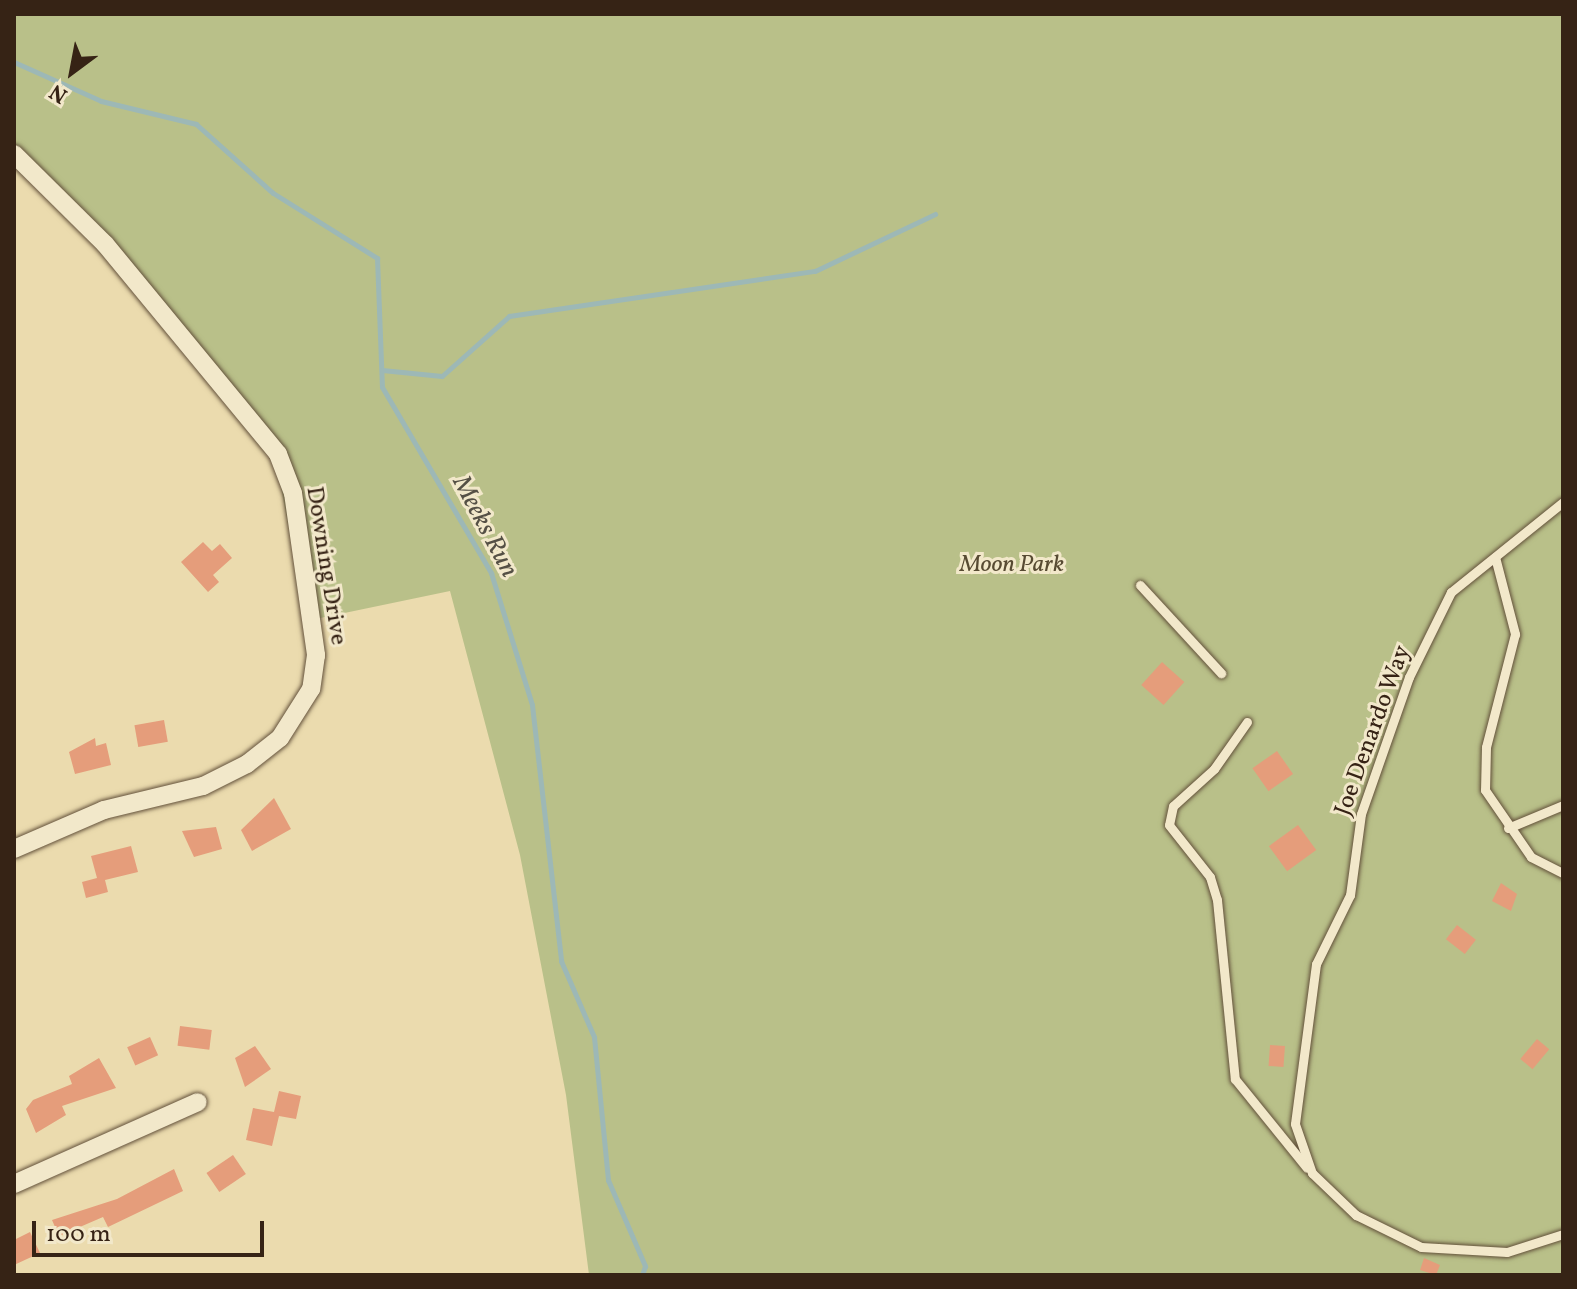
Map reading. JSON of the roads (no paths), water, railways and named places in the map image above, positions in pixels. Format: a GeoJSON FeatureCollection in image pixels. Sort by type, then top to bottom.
{"type":"FeatureCollection","features":[{"type":"Feature","properties":{"kind":"street","name":"Downing Drive"},"geometry":{"type":"LineString","coordinates":[[14,154],[105,244],[278,454],[293,493],[316,655],[311,689],[280,738],[247,764],[203,786],[104,810],[14,849]]}},
{"type":"Feature","properties":{"kind":"street"},"geometry":{"type":"LineString","coordinates":[[14,1184],[198,1102]]}},
{"type":"Feature","properties":{"kind":"lane","name":"Joe Denardo Way"},"geometry":{"type":"LineString","coordinates":[[1563,502],[1451,592],[1409,677],[1361,814],[1350,895],[1316,964],[1295,1124],[1312,1173],[1356,1215],[1421,1247],[1507,1252],[1563,1234]]}},
{"type":"Feature","properties":{"kind":"lane"},"geometry":{"type":"LineString","coordinates":[[1495,557],[1515,634],[1482,773],[1508,828],[1531,857],[1563,873]]}},
{"type":"Feature","properties":{"kind":"lane"},"geometry":{"type":"LineString","coordinates":[[1140,585],[1221,673]]}},
{"type":"Feature","properties":{"kind":"lane"},"geometry":{"type":"LineString","coordinates":[[1247,722],[1214,769],[1173,806],[1169,825],[1210,877],[1217,900],[1235,1079],[1312,1173]]}},
{"type":"Feature","properties":{"kind":"lane"},"geometry":{"type":"LineString","coordinates":[[1508,828],[1563,805]]}},
{"type":"Feature","properties":{"kind":"waterway","name":"Meeks Run"},"geometry":{"type":"LineString","coordinates":[[14,62],[101,101],[196,124],[273,193],[377,258],[382,387],[491,573],[532,705],[561,961],[594,1037],[608,1180],[645,1266],[642,1275]]}},
{"type":"Feature","properties":{"kind":"waterway"},"geometry":{"type":"LineString","coordinates":[[382,370],[442,376],[509,316],[815,271],[935,214]]}},
{"type":"Feature","properties":{"kind":"park label","name":"Moon Park"},"geometry":{"type":"Point","coordinates":[1012,566]}}]}
